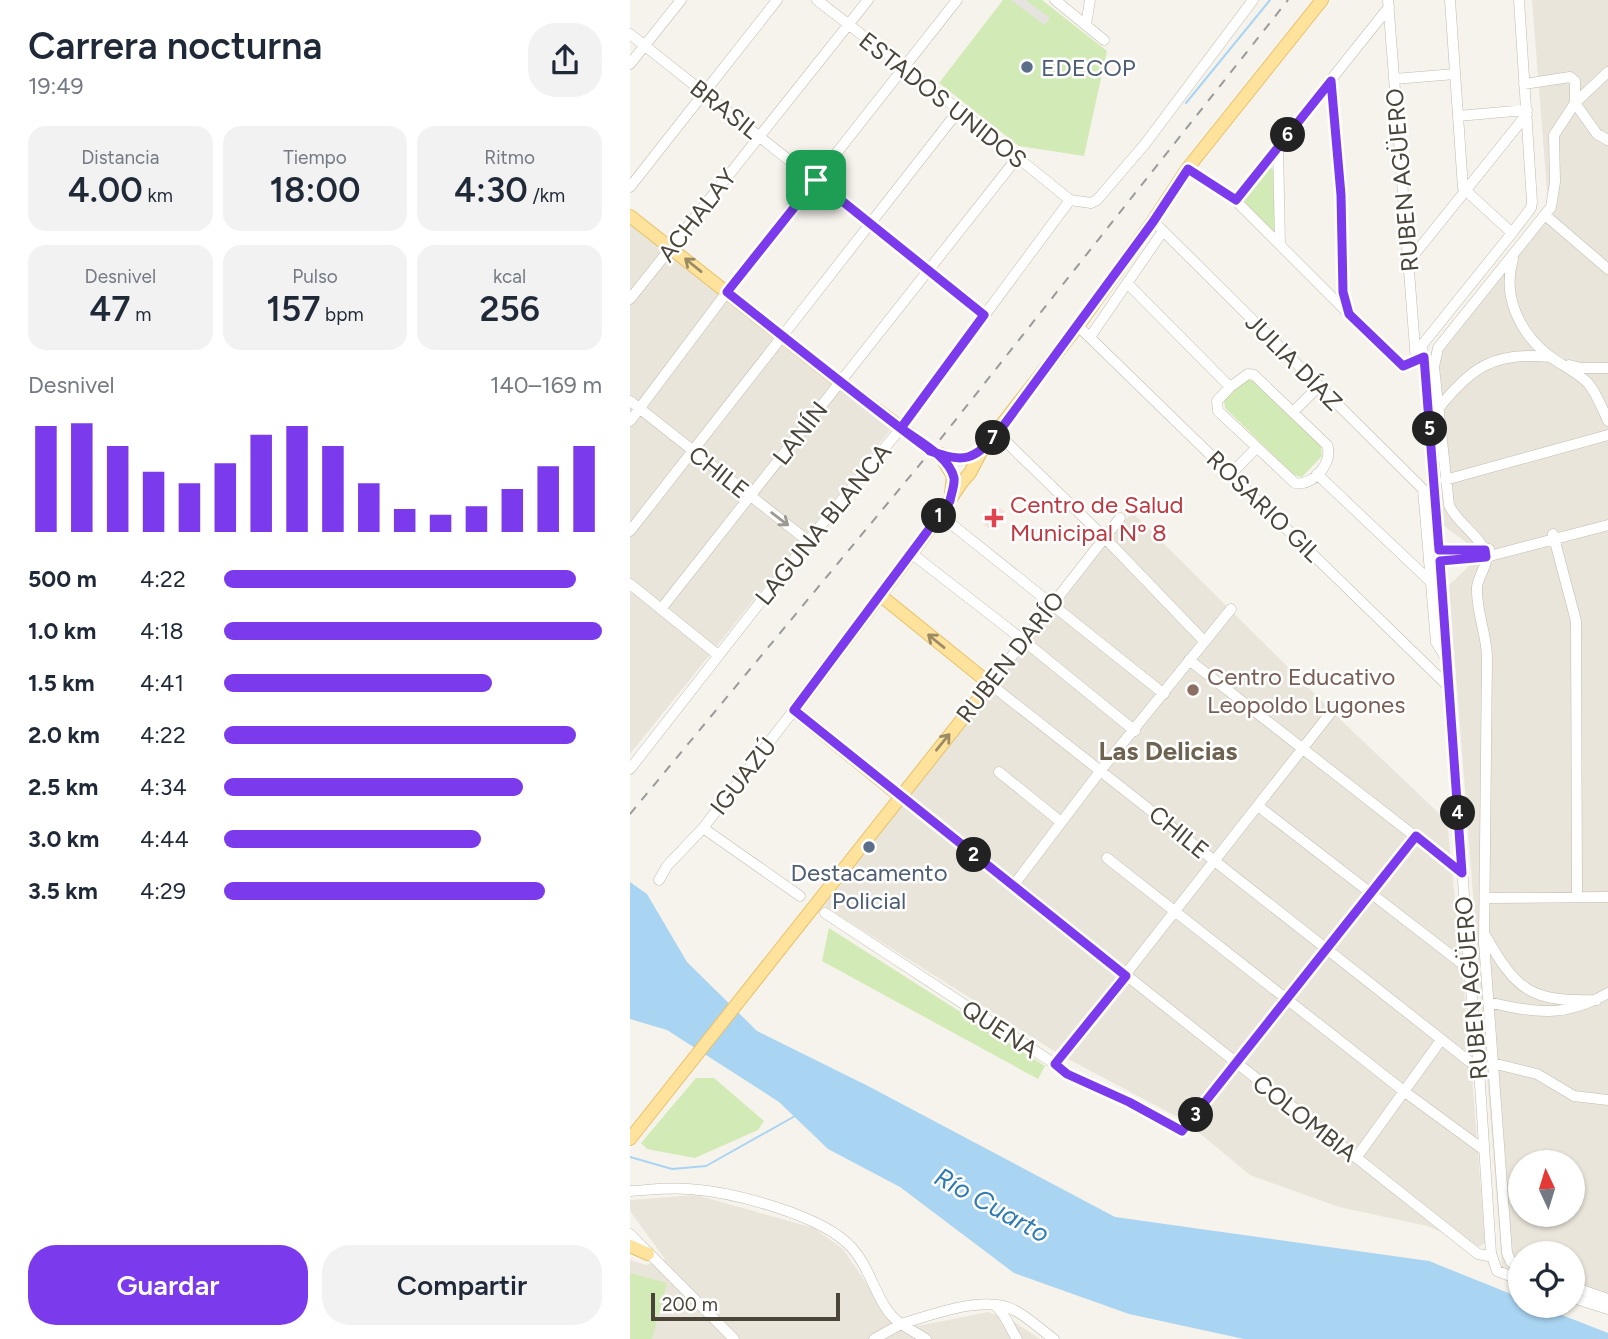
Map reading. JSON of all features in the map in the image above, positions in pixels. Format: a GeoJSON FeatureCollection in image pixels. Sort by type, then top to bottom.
{"type":"FeatureCollection","features":[{"type":"Feature","properties":{"kind":"main road","name":"IGUAZÚ"},"geometry":{"type":"LineString","coordinates":[[794,710],[950,501],[960,469],[998,433],[1153,222],[1188,169],[1322,0]]}},
{"type":"Feature","properties":{"kind":"main road"},"geometry":{"type":"LineString","coordinates":[[630,216],[840,382],[930,451],[960,469]]}},
{"type":"Feature","properties":{"kind":"main road","name":"CHILE"},"geometry":{"type":"LineString","coordinates":[[880,595],[990,684]]}},
{"type":"Feature","properties":{"kind":"main road","name":"RUBEN DARÍO"},"geometry":{"type":"LineString","coordinates":[[788,934],[890,804],[900,796],[990,684]]}},
{"type":"Feature","properties":{"kind":"main road","name":"COLOMBIA"},"geometry":{"type":"LineString","coordinates":[[794,710],[900,796]]}},
{"type":"Feature","properties":{"kind":"main road"},"geometry":{"type":"LineString","coordinates":[[630,1126],[788,934]]}},
{"type":"Feature","properties":{"kind":"main road"},"geometry":{"type":"LineString","coordinates":[[630,1139],[788,934]]}},
{"type":"Feature","properties":{"kind":"main road"},"geometry":{"type":"LineString","coordinates":[[630,1248],[648,1254]]}},
{"type":"Feature","properties":{"kind":"street"},"geometry":{"type":"LineString","coordinates":[[630,64],[681,0]]}},
{"type":"Feature","properties":{"kind":"street"},"geometry":{"type":"LineString","coordinates":[[630,187],[777,0]]}},
{"type":"Feature","properties":{"kind":"street","name":"ESTADOS UNIDOS"},"geometry":{"type":"LineString","coordinates":[[817,0],[1070,200]]}},
{"type":"Feature","properties":{"kind":"street","name":"ACHALAY"},"geometry":{"type":"LineString","coordinates":[[630,299],[868,0]]}},
{"type":"Feature","properties":{"kind":"street"},"geometry":{"type":"LineString","coordinates":[[630,421],[727,292],[957,0]]}},
{"type":"Feature","properties":{"kind":"street"},"geometry":{"type":"LineString","coordinates":[[1055,0],[1104,40]]}},
{"type":"Feature","properties":{"kind":"street"},"geometry":{"type":"LineString","coordinates":[[1086,25],[1090,0]]}},
{"type":"Feature","properties":{"kind":"street"},"geometry":{"type":"LineString","coordinates":[[1070,200],[1091,204],[1097,200],[1145,144],[1253,0]]}},
{"type":"Feature","properties":{"kind":"street"},"geometry":{"type":"LineString","coordinates":[[1450,0],[1465,192],[1511,233],[1531,208],[1532,202],[1519,0]]}},
{"type":"Feature","properties":{"kind":"street"},"geometry":{"type":"LineString","coordinates":[[1236,200],[1331,81],[1388,4]]}},
{"type":"Feature","properties":{"kind":"street","name":"RUBEN AGÜERO"},"geometry":{"type":"LineString","coordinates":[[1388,4],[1409,261],[1436,502],[1469,969],[1479,1069],[1490,1253]]}},
{"type":"Feature","properties":{"kind":"street","name":"BRASIL"},"geometry":{"type":"LineString","coordinates":[[630,34],[984,315]]}},
{"type":"Feature","properties":{"kind":"street"},"geometry":{"type":"LineString","coordinates":[[1485,554],[1452,512],[1445,480],[1434,367],[1438,348],[1551,207],[1554,195],[1554,135],[1575,103],[1608,72]]}},
{"type":"Feature","properties":{"kind":"street"},"geometry":{"type":"LineString","coordinates":[[1394,79],[1455,74]]}},
{"type":"Feature","properties":{"kind":"street"},"geometry":{"type":"LineString","coordinates":[[1524,83],[1570,77],[1575,81],[1575,103],[1597,134],[1608,140]]}},
{"type":"Feature","properties":{"kind":"street"},"geometry":{"type":"LineString","coordinates":[[1331,81],[1341,195],[1343,292],[1349,314]]}},
{"type":"Feature","properties":{"kind":"street"},"geometry":{"type":"LineString","coordinates":[[630,531],[959,110]]}},
{"type":"Feature","properties":{"kind":"street"},"geometry":{"type":"LineString","coordinates":[[1458,116],[1527,112]]}},
{"type":"Feature","properties":{"kind":"street"},"geometry":{"type":"LineString","coordinates":[[1409,261],[1527,112]]}},
{"type":"Feature","properties":{"kind":"street"},"geometry":{"type":"LineString","coordinates":[[1278,147],[1280,245]]}},
{"type":"Feature","properties":{"kind":"street","name":"LANÍN"},"geometry":{"type":"LineString","coordinates":[[661,609],[1017,159]]}},
{"type":"Feature","properties":{"kind":"street"},"geometry":{"type":"LineString","coordinates":[[1188,169],[1236,200],[1397,362],[1403,366],[1420,359]]}},
{"type":"Feature","properties":{"kind":"street","name":"LAGUNA BLANCA"},"geometry":{"type":"LineString","coordinates":[[630,768],[808,541],[901,428],[1070,200]]}},
{"type":"Feature","properties":{"kind":"street"},"geometry":{"type":"LineString","coordinates":[[1545,215],[1608,269]]}},
{"type":"Feature","properties":{"kind":"street","name":"JULIA DÍAZ"},"geometry":{"type":"LineString","coordinates":[[1153,222],[1436,502]]}},
{"type":"Feature","properties":{"kind":"street"},"geometry":{"type":"LineString","coordinates":[[1090,337],[1163,231]]}},
{"type":"Feature","properties":{"kind":"street","name":"RUBEN AGÜERO"},"geometry":{"type":"LineString","coordinates":[[1420,359],[1422,345],[1511,233]]}},
{"type":"Feature","properties":{"kind":"street"},"geometry":{"type":"LineString","coordinates":[[1515,252],[1509,272],[1509,292],[1527,335],[1554,359],[1588,383],[1608,421]]}},
{"type":"Feature","properties":{"kind":"street"},"geometry":{"type":"LineString","coordinates":[[1127,283],[1230,387]]}},
{"type":"Feature","properties":{"kind":"street","name":"ROSARIO GIL"},"geometry":{"type":"LineString","coordinates":[[1078,326],[1450,688]]}},
{"type":"Feature","properties":{"kind":"street"},"geometry":{"type":"LineString","coordinates":[[1438,409],[1464,378],[1485,365],[1512,355],[1554,359],[1581,368],[1608,368]]}},
{"type":"Feature","properties":{"kind":"street"},"geometry":{"type":"LineString","coordinates":[[1254,375],[1327,445],[1330,453],[1328,461],[1317,474],[1302,485],[1295,483],[1256,448],[1216,407],[1217,401],[1230,387],[1242,376],[1254,375]]}},
{"type":"Feature","properties":{"kind":"street"},"geometry":{"type":"LineString","coordinates":[[1293,412],[1318,387]]}},
{"type":"Feature","properties":{"kind":"street","name":"CHILE"},"geometry":{"type":"LineString","coordinates":[[630,401],[808,541]]}},
{"type":"Feature","properties":{"kind":"street"},"geometry":{"type":"LineString","coordinates":[[998,433],[1205,640]]}},
{"type":"Feature","properties":{"kind":"street"},"geometry":{"type":"LineString","coordinates":[[1445,480],[1608,435]]}},
{"type":"Feature","properties":{"kind":"street"},"geometry":{"type":"LineString","coordinates":[[1231,474],[1256,448]]}},
{"type":"Feature","properties":{"kind":"street"},"geometry":{"type":"LineString","coordinates":[[1317,474],[1443,594]]}},
{"type":"Feature","properties":{"kind":"street"},"geometry":{"type":"LineString","coordinates":[[1423,489],[1436,642],[1448,662]]}},
{"type":"Feature","properties":{"kind":"street"},"geometry":{"type":"LineString","coordinates":[[940,515],[1164,694]]}},
{"type":"Feature","properties":{"kind":"street","name":"RUBEN DARÍO"},"geometry":{"type":"LineString","coordinates":[[990,684],[1120,518]]}},
{"type":"Feature","properties":{"kind":"street"},"geometry":{"type":"LineString","coordinates":[[1429,562],[1485,554],[1608,522]]}},
{"type":"Feature","properties":{"kind":"street"},"geometry":{"type":"LineString","coordinates":[[1551,537],[1571,622],[1574,897]]}},
{"type":"Feature","properties":{"kind":"street"},"geometry":{"type":"LineString","coordinates":[[1439,550],[1485,554]]}},
{"type":"Feature","properties":{"kind":"street"},"geometry":{"type":"LineString","coordinates":[[911,553],[1135,731]]}},
{"type":"Feature","properties":{"kind":"street"},"geometry":{"type":"LineString","coordinates":[[1485,554],[1476,590],[1488,658],[1485,935],[1492,1063],[1508,1255]]}},
{"type":"Feature","properties":{"kind":"street"},"geometry":{"type":"LineString","coordinates":[[630,584],[718,655]]}},
{"type":"Feature","properties":{"kind":"street"},"geometry":{"type":"LineString","coordinates":[[1013,886],[1101,770],[1231,609]]}},
{"type":"Feature","properties":{"kind":"street"},"geometry":{"type":"LineString","coordinates":[[1189,660],[1462,873]]}},
{"type":"Feature","properties":{"kind":"street","name":"CHILE"},"geometry":{"type":"LineString","coordinates":[[990,684],[1479,1069]]}},
{"type":"Feature","properties":{"kind":"street","name":"IGUAZÚ"},"geometry":{"type":"LineString","coordinates":[[659,880],[667,866],[703,828],[794,710]]}},
{"type":"Feature","properties":{"kind":"street"},"geometry":{"type":"LineString","coordinates":[[1055,1064],[1332,710]]}},
{"type":"Feature","properties":{"kind":"street"},"geometry":{"type":"LineString","coordinates":[[999,772],[1061,822]]}},
{"type":"Feature","properties":{"kind":"street","name":"COLOMBIA"},"geometry":{"type":"LineString","coordinates":[[900,796],[1478,1254],[1488,1256],[1490,1253]]}},
{"type":"Feature","properties":{"kind":"street"},"geometry":{"type":"LineString","coordinates":[[1258,806],[1469,969]]}},
{"type":"Feature","properties":{"kind":"street"},"geometry":{"type":"LineString","coordinates":[[703,828],[800,896]]}},
{"type":"Feature","properties":{"kind":"street"},"geometry":{"type":"LineString","coordinates":[[1237,1064],[1416,836]]}},
{"type":"Feature","properties":{"kind":"street"},"geometry":{"type":"LineString","coordinates":[[1107,858],[1405,1092],[1484,1150]]}},
{"type":"Feature","properties":{"kind":"street"},"geometry":{"type":"LineString","coordinates":[[1486,898],[1608,897]]}},
{"type":"Feature","properties":{"kind":"street","name":"QUENA"},"geometry":{"type":"LineString","coordinates":[[825,913],[1067,1074],[1129,1102],[1182,1131],[1237,1064]]}},
{"type":"Feature","properties":{"kind":"street"},"geometry":{"type":"LineString","coordinates":[[1485,935],[1502,965],[1521,986],[1546,997],[1572,1001],[1597,1000]]}},
{"type":"Feature","properties":{"kind":"street"},"geometry":{"type":"LineString","coordinates":[[1488,1002],[1544,1012],[1572,1010],[1608,993]]}},
{"type":"Feature","properties":{"kind":"street"},"geometry":{"type":"LineString","coordinates":[[1356,1158],[1441,1040]]}},
{"type":"Feature","properties":{"kind":"street"},"geometry":{"type":"LineString","coordinates":[[1492,1063],[1536,1073],[1574,1096],[1608,1101]]}},
{"type":"Feature","properties":{"kind":"street"},"geometry":{"type":"LineString","coordinates":[[630,1191],[687,1188],[716,1192],[821,1224],[833,1231],[862,1260],[888,1312],[901,1324],[926,1339]]}},
{"type":"Feature","properties":{"kind":"street"},"geometry":{"type":"LineString","coordinates":[[630,1234],[724,1335],[734,1339]]}},
{"type":"Feature","properties":{"kind":"street"},"geometry":{"type":"LineString","coordinates":[[1490,1253],[1497,1271],[1508,1275]]}},
{"type":"Feature","properties":{"kind":"street"},"geometry":{"type":"LineString","coordinates":[[1585,1291],[1608,1299]]}},
{"type":"Feature","properties":{"kind":"street"},"geometry":{"type":"LineString","coordinates":[[1585,1302],[1608,1309]]}},
{"type":"Feature","properties":{"kind":"street"},"geometry":{"type":"LineString","coordinates":[[875,1338],[901,1324],[966,1306],[996,1306],[1016,1311],[1055,1339]]}},
{"type":"Feature","properties":{"kind":"street"},"geometry":{"type":"LineString","coordinates":[[996,1306],[1006,1315],[1008,1325],[1017,1339]]}},
{"type":"Feature","properties":{"kind":"street"},"geometry":{"type":"LineString","coordinates":[[875,1338],[888,1312]]}},
{"type":"Feature","properties":{"kind":"shaded area"},"geometry":{"type":"Polygon","coordinates":[[[1011,0],[1025,0],[1050,18],[1045,25],[1011,0]]]}},
{"type":"Feature","properties":{"kind":"shaded area"},"geometry":{"type":"Polygon","coordinates":[[[1532,0],[1608,0],[1608,1302],[1585,1295],[1585,1241],[1508,1241],[1508,1269],[1502,1267],[1449,585],[1468,567],[1467,543],[1444,526],[1431,353],[1548,203],[1532,0]]]}},
{"type":"Feature","properties":{"kind":"shaded area"},"geometry":{"type":"Polygon","coordinates":[[[630,224],[891,429],[630,754],[630,224]]]}},
{"type":"Feature","properties":{"kind":"shaded area","name":"Centro de Salud Municipal Nº 8"},"geometry":{"type":"Polygon","coordinates":[[[997,506],[1005,511],[992,531],[984,525],[997,506]]]}},
{"type":"Feature","properties":{"kind":"shaded area"},"geometry":{"type":"Polygon","coordinates":[[[1132,512],[1344,723],[1447,821],[1469,1039],[1485,1243],[1478,1247],[1427,1226],[1339,1207],[1250,1175],[1185,1121],[1059,1054],[824,906],[1132,512]]]}},
{"type":"Feature","properties":{"kind":"shaded area"},"geometry":{"type":"Polygon","coordinates":[[[696,1195],[814,1228],[843,1249],[889,1317],[918,1326],[988,1312],[1011,1320],[1040,1339],[630,1339],[630,1260],[646,1265],[665,1259],[630,1211],[630,1200],[696,1195]]]}},
{"type":"Feature","properties":{"kind":"green space","name":"EDECOP"},"geometry":{"type":"Polygon","coordinates":[[[1003,0],[1042,0],[1107,51],[1084,156],[1019,146],[939,83],[1003,0]]]}},
{"type":"Feature","properties":{"kind":"green space"},"geometry":{"type":"Polygon","coordinates":[[[1271,167],[1273,170],[1275,234],[1244,199],[1271,167]]]}},
{"type":"Feature","properties":{"kind":"green space"},"geometry":{"type":"Polygon","coordinates":[[[1245,379],[1253,381],[1321,446],[1322,456],[1302,477],[1294,475],[1225,408],[1224,400],[1245,379]]]}},
{"type":"Feature","properties":{"kind":"green space"},"geometry":{"type":"Polygon","coordinates":[[[829,928],[1045,1066],[1038,1079],[822,961],[829,928]]]}},
{"type":"Feature","properties":{"kind":"green space"},"geometry":{"type":"Polygon","coordinates":[[[696,1078],[714,1078],[764,1121],[758,1130],[695,1158],[647,1149],[641,1143],[696,1078]]]}},
{"type":"Feature","properties":{"kind":"green space"},"geometry":{"type":"Polygon","coordinates":[[[630,1273],[667,1283],[652,1339],[630,1339],[630,1273]]]}},
{"type":"Feature","properties":{"kind":"water","name":"Río Cuarto"},"geometry":{"type":"Polygon","coordinates":[[[630,882],[647,894],[687,962],[757,1031],[868,1086],[1115,1217],[1429,1261],[1508,1293],[1508,1318],[1570,1318],[1608,1333],[1608,1339],[1244,1339],[1129,1314],[1014,1273],[900,1187],[828,1149],[779,1102],[667,1030],[630,1019],[630,882]]]}},
{"type":"Feature","properties":{"kind":"waterway"},"geometry":{"type":"LineString","coordinates":[[1186,103],[1270,0]]}},
{"type":"Feature","properties":{"kind":"waterway"},"geometry":{"type":"LineString","coordinates":[[630,1157],[672,1169],[706,1166],[795,1116]]}},
{"type":"Feature","properties":{"kind":"railway"},"geometry":{"type":"LineString","coordinates":[[630,814],[931,451],[1288,0]]}},
{"type":"Feature","properties":{"kind":"place","name":"EDECOP"},"geometry":{"type":"Point","coordinates":[1027,67]}},
{"type":"Feature","properties":{"kind":"place","name":"Centro de Salud Municipal Nº 8"},"geometry":{"type":"Point","coordinates":[994,518]}},
{"type":"Feature","properties":{"kind":"place","name":"Centro Educativo Leopoldo Lugones"},"geometry":{"type":"Point","coordinates":[1193,690]}},
{"type":"Feature","properties":{"kind":"place","name":"Destacamento Policial"},"geometry":{"type":"Point","coordinates":[869,847]}},
{"type":"Feature","properties":{"kind":"district","name":"Las Delicias"},"geometry":{"type":"Point","coordinates":[1168,751]}},
{"type":"Feature","properties":{"kind":"route"},"geometry":{"type":"LineString","coordinates":[[816,180],[727,292],[930,451],[956,460],[965,459],[975,456],[998,433],[1153,222],[1188,169],[1236,200],[1331,81],[1341,195],[1343,292],[1349,314],[1403,366],[1424,357],[1439,550],[1485,550],[1486,557],[1440,561],[1462,873],[1416,836],[1182,1131],[1129,1102],[1067,1074],[1055,1064],[1126,976],[794,710],[950,501],[954,481],[950,469],[942,458],[930,451],[901,428],[984,315],[816,180]]}}]}
